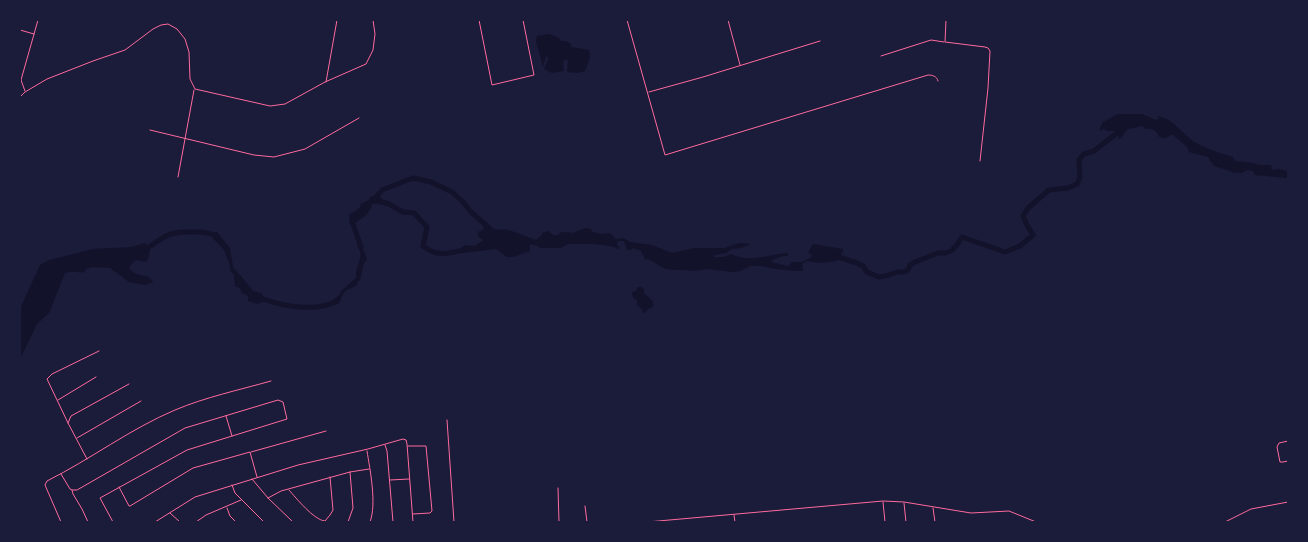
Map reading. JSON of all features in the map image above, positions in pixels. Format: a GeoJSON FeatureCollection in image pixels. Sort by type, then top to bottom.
{"type":"FeatureCollection","features":[{"type":"Feature","properties":{"kind":"street"},"geometry":{"type":"LineString","coordinates":[[25,92],[21,80],[38,20]]}},
{"type":"Feature","properties":{"kind":"street"},"geometry":{"type":"LineString","coordinates":[[325,82],[337,20]]}},
{"type":"Feature","properties":{"kind":"street"},"geometry":{"type":"LineString","coordinates":[[195,89],[270,106],[285,104],[325,82],[366,64],[373,50],[375,34],[373,20]]}},
{"type":"Feature","properties":{"kind":"street"},"geometry":{"type":"LineString","coordinates":[[480,20],[492,85],[534,76],[523,20]]}},
{"type":"Feature","properties":{"kind":"street"},"geometry":{"type":"LineString","coordinates":[[627,20],[664,155],[928,75],[934,76],[938,81]]}},
{"type":"Feature","properties":{"kind":"street"},"geometry":{"type":"LineString","coordinates":[[728,20],[740,65]]}},
{"type":"Feature","properties":{"kind":"street"},"geometry":{"type":"LineString","coordinates":[[945,42],[946,20]]}},
{"type":"Feature","properties":{"kind":"street"},"geometry":{"type":"LineString","coordinates":[[20,97],[47,79],[125,50],[153,29],[168,24],[177,29],[185,39],[189,52],[190,79],[195,89],[178,177]]}},
{"type":"Feature","properties":{"kind":"street"},"geometry":{"type":"LineString","coordinates":[[20,30],[34,34]]}},
{"type":"Feature","properties":{"kind":"street"},"geometry":{"type":"LineString","coordinates":[[648,92],[703,77],[820,40]]}},
{"type":"Feature","properties":{"kind":"street"},"geometry":{"type":"LineString","coordinates":[[881,56],[931,40],[988,48],[990,51],[988,88],[980,161]]}},
{"type":"Feature","properties":{"kind":"street"},"geometry":{"type":"LineString","coordinates":[[150,130],[185,140],[254,155],[274,157],[305,150],[359,118]]}},
{"type":"Feature","properties":{"kind":"street"},"geometry":{"type":"LineString","coordinates":[[87,459],[47,379],[52,374],[98,350]]}},
{"type":"Feature","properties":{"kind":"street"},"geometry":{"type":"LineString","coordinates":[[57,400],[96,377]]}},
{"type":"Feature","properties":{"kind":"street"},"geometry":{"type":"LineString","coordinates":[[61,522],[45,485],[47,482],[148,423],[174,410],[271,381]]}},
{"type":"Feature","properties":{"kind":"street"},"geometry":{"type":"LineString","coordinates":[[68,423],[71,416],[129,384]]}},
{"type":"Feature","properties":{"kind":"street"},"geometry":{"type":"LineString","coordinates":[[72,490],[77,490],[184,428],[278,400],[283,402],[287,419],[187,450],[100,498],[113,522]]}},
{"type":"Feature","properties":{"kind":"street"},"geometry":{"type":"LineString","coordinates":[[76,438],[141,401]]}},
{"type":"Feature","properties":{"kind":"street"},"geometry":{"type":"LineString","coordinates":[[226,415],[232,436]]}},
{"type":"Feature","properties":{"kind":"street"},"geometry":{"type":"LineString","coordinates":[[447,420],[454,522]]}},
{"type":"Feature","properties":{"kind":"street"},"geometry":{"type":"LineString","coordinates":[[119,487],[129,506],[132,506],[194,468],[326,431]]}},
{"type":"Feature","properties":{"kind":"street"},"geometry":{"type":"LineString","coordinates":[[155,522],[195,497],[298,465],[366,450],[403,439],[406,441],[407,447],[413,522]]}},
{"type":"Feature","properties":{"kind":"street"},"geometry":{"type":"LineString","coordinates":[[1288,440],[1280,442],[1277,447],[1280,462],[1288,461]]}},
{"type":"Feature","properties":{"kind":"street"},"geometry":{"type":"LineString","coordinates":[[385,444],[393,522]]}},
{"type":"Feature","properties":{"kind":"street"},"geometry":{"type":"LineString","coordinates":[[407,447],[426,446],[432,511],[430,513],[412,514]]}},
{"type":"Feature","properties":{"kind":"street"},"geometry":{"type":"LineString","coordinates":[[366,450],[373,503],[370,522]]}},
{"type":"Feature","properties":{"kind":"street"},"geometry":{"type":"LineString","coordinates":[[250,452],[257,478]]}},
{"type":"Feature","properties":{"kind":"street"},"geometry":{"type":"LineString","coordinates":[[268,498],[288,489],[369,468]]}},
{"type":"Feature","properties":{"kind":"street"},"geometry":{"type":"LineString","coordinates":[[348,522],[353,508],[350,472]]}},
{"type":"Feature","properties":{"kind":"street"},"geometry":{"type":"LineString","coordinates":[[61,474],[72,490],[88,522]]}},
{"type":"Feature","properties":{"kind":"street"},"geometry":{"type":"LineString","coordinates":[[288,489],[301,504],[323,521],[330,516],[333,510],[330,477]]}},
{"type":"Feature","properties":{"kind":"street"},"geometry":{"type":"LineString","coordinates":[[390,480],[409,478]]}},
{"type":"Feature","properties":{"kind":"street"},"geometry":{"type":"LineString","coordinates":[[252,479],[268,498],[293,522]]}},
{"type":"Feature","properties":{"kind":"street"},"geometry":{"type":"LineString","coordinates":[[232,485],[234,493],[264,522]]}},
{"type":"Feature","properties":{"kind":"street"},"geometry":{"type":"LineString","coordinates":[[558,488],[559,522]]}},
{"type":"Feature","properties":{"kind":"street"},"geometry":{"type":"LineString","coordinates":[[196,522],[206,515],[241,500]]}},
{"type":"Feature","properties":{"kind":"street"},"geometry":{"type":"LineString","coordinates":[[883,501],[885,522]]}},
{"type":"Feature","properties":{"kind":"street"},"geometry":{"type":"LineString","coordinates":[[647,522],[676,521],[883,501],[933,506],[970,513],[1010,511],[1036,522]]}},
{"type":"Feature","properties":{"kind":"street"},"geometry":{"type":"LineString","coordinates":[[904,502],[906,522]]}},
{"type":"Feature","properties":{"kind":"street"},"geometry":{"type":"LineString","coordinates":[[1225,522],[1251,509],[1288,502]]}},
{"type":"Feature","properties":{"kind":"street"},"geometry":{"type":"LineString","coordinates":[[585,506],[587,522]]}},
{"type":"Feature","properties":{"kind":"street"},"geometry":{"type":"LineString","coordinates":[[933,506],[934,522]]}},
{"type":"Feature","properties":{"kind":"street"},"geometry":{"type":"LineString","coordinates":[[226,507],[230,516],[236,522]]}},
{"type":"Feature","properties":{"kind":"street"},"geometry":{"type":"LineString","coordinates":[[170,513],[180,522]]}},
{"type":"Feature","properties":{"kind":"street"},"geometry":{"type":"LineString","coordinates":[[734,515],[735,522]]}},
{"type":"Feature","properties":{"kind":"shaded area"},"geometry":{"type":"Polygon","coordinates":[[[549,34],[559,38],[561,41],[566,41],[571,44],[571,47],[589,50],[590,57],[585,71],[578,73],[567,72],[568,61],[565,59],[563,63],[564,71],[552,73],[544,69],[549,58],[546,56],[543,67],[536,41],[537,36],[549,34]]]}},
{"type":"Feature","properties":{"kind":"shaded area"},"geometry":{"type":"Polygon","coordinates":[[[1118,114],[1142,114],[1156,120],[1158,116],[1164,118],[1200,145],[1233,157],[1235,161],[1271,165],[1272,167],[1270,168],[1273,170],[1288,171],[1288,178],[1255,175],[1253,171],[1247,170],[1242,173],[1235,173],[1214,166],[1208,157],[1189,152],[1187,147],[1172,134],[1162,138],[1154,130],[1145,129],[1143,126],[1128,129],[1119,139],[1118,137],[1120,136],[1115,131],[1104,129],[1099,131],[1103,122],[1118,114]]]}},
{"type":"Feature","properties":{"kind":"shaded area"},"geometry":{"type":"Polygon","coordinates":[[[375,195],[385,201],[384,204],[372,204],[364,216],[352,225],[349,224],[349,215],[375,195]]]}},
{"type":"Feature","properties":{"kind":"shaded area"},"geometry":{"type":"Polygon","coordinates":[[[485,221],[494,229],[509,230],[536,240],[542,233],[548,231],[553,235],[558,235],[561,232],[573,233],[585,228],[602,234],[610,233],[616,239],[623,238],[630,242],[652,245],[672,253],[695,248],[725,248],[739,243],[751,244],[732,249],[726,253],[714,255],[714,257],[724,257],[731,254],[745,258],[759,258],[787,253],[788,256],[772,260],[772,262],[788,266],[792,262],[802,262],[812,257],[808,253],[813,244],[843,249],[843,251],[837,261],[821,263],[807,261],[802,264],[803,271],[750,266],[733,272],[708,269],[693,271],[665,269],[645,259],[641,251],[633,248],[627,250],[624,241],[618,241],[618,249],[611,246],[594,244],[568,244],[561,248],[540,248],[530,244],[530,251],[513,257],[507,257],[496,249],[462,253],[461,248],[465,245],[474,246],[483,241],[478,236],[478,232],[484,229],[482,223],[485,221]]]}},
{"type":"Feature","properties":{"kind":"shaded area"},"geometry":{"type":"Polygon","coordinates":[[[217,232],[230,248],[233,267],[253,291],[262,293],[263,302],[257,304],[248,301],[248,296],[235,286],[234,275],[230,270],[224,250],[211,236],[217,232]]]}},
{"type":"Feature","properties":{"kind":"shaded area"},"geometry":{"type":"Polygon","coordinates":[[[360,241],[367,259],[364,263],[360,280],[357,282],[357,285],[345,291],[338,304],[333,304],[333,301],[341,291],[356,278],[356,270],[361,255],[357,245],[360,241]]]}},
{"type":"Feature","properties":{"kind":"shaded area"},"geometry":{"type":"Polygon","coordinates":[[[145,243],[150,250],[148,260],[146,262],[136,260],[129,267],[135,273],[149,277],[153,282],[145,285],[129,282],[110,268],[92,267],[86,269],[85,272],[65,273],[49,313],[37,324],[20,359],[20,309],[40,265],[49,260],[93,249],[132,247],[145,243]]]}},
{"type":"Feature","properties":{"kind":"shaded area"},"geometry":{"type":"Polygon","coordinates":[[[638,287],[644,289],[644,293],[653,303],[653,307],[644,314],[632,295],[632,292],[636,291],[638,287]]]}},
{"type":"Feature","properties":{"kind":"waterway"},"geometry":{"type":"LineString","coordinates":[[835,256],[857,263],[863,266],[867,272],[879,277],[904,272],[915,262],[938,253],[951,251],[962,237],[1005,252],[1020,246],[1033,235],[1023,216],[1028,208],[1049,190],[1068,188],[1077,184],[1080,177],[1079,160],[1084,154],[1094,151],[1117,133],[1118,129]]}},
{"type":"Feature","properties":{"kind":"waterway"},"geometry":{"type":"LineString","coordinates":[[374,200],[382,190],[413,178],[431,182],[452,192],[487,226]]}},
{"type":"Feature","properties":{"kind":"waterway"},"geometry":{"type":"LineString","coordinates":[[380,202],[387,203],[403,212],[414,213],[427,227],[423,246],[428,250],[444,254],[467,249]]}},
{"type":"Feature","properties":{"kind":"waterway"},"geometry":{"type":"LineString","coordinates":[[353,220],[361,247]]}},
{"type":"Feature","properties":{"kind":"waterway"},"geometry":{"type":"LineString","coordinates":[[144,250],[165,237],[176,233],[202,232],[217,237]]}},
{"type":"Feature","properties":{"kind":"waterway"},"geometry":{"type":"LineString","coordinates":[[256,296],[275,303],[297,307],[319,307],[337,301]]}}]}
